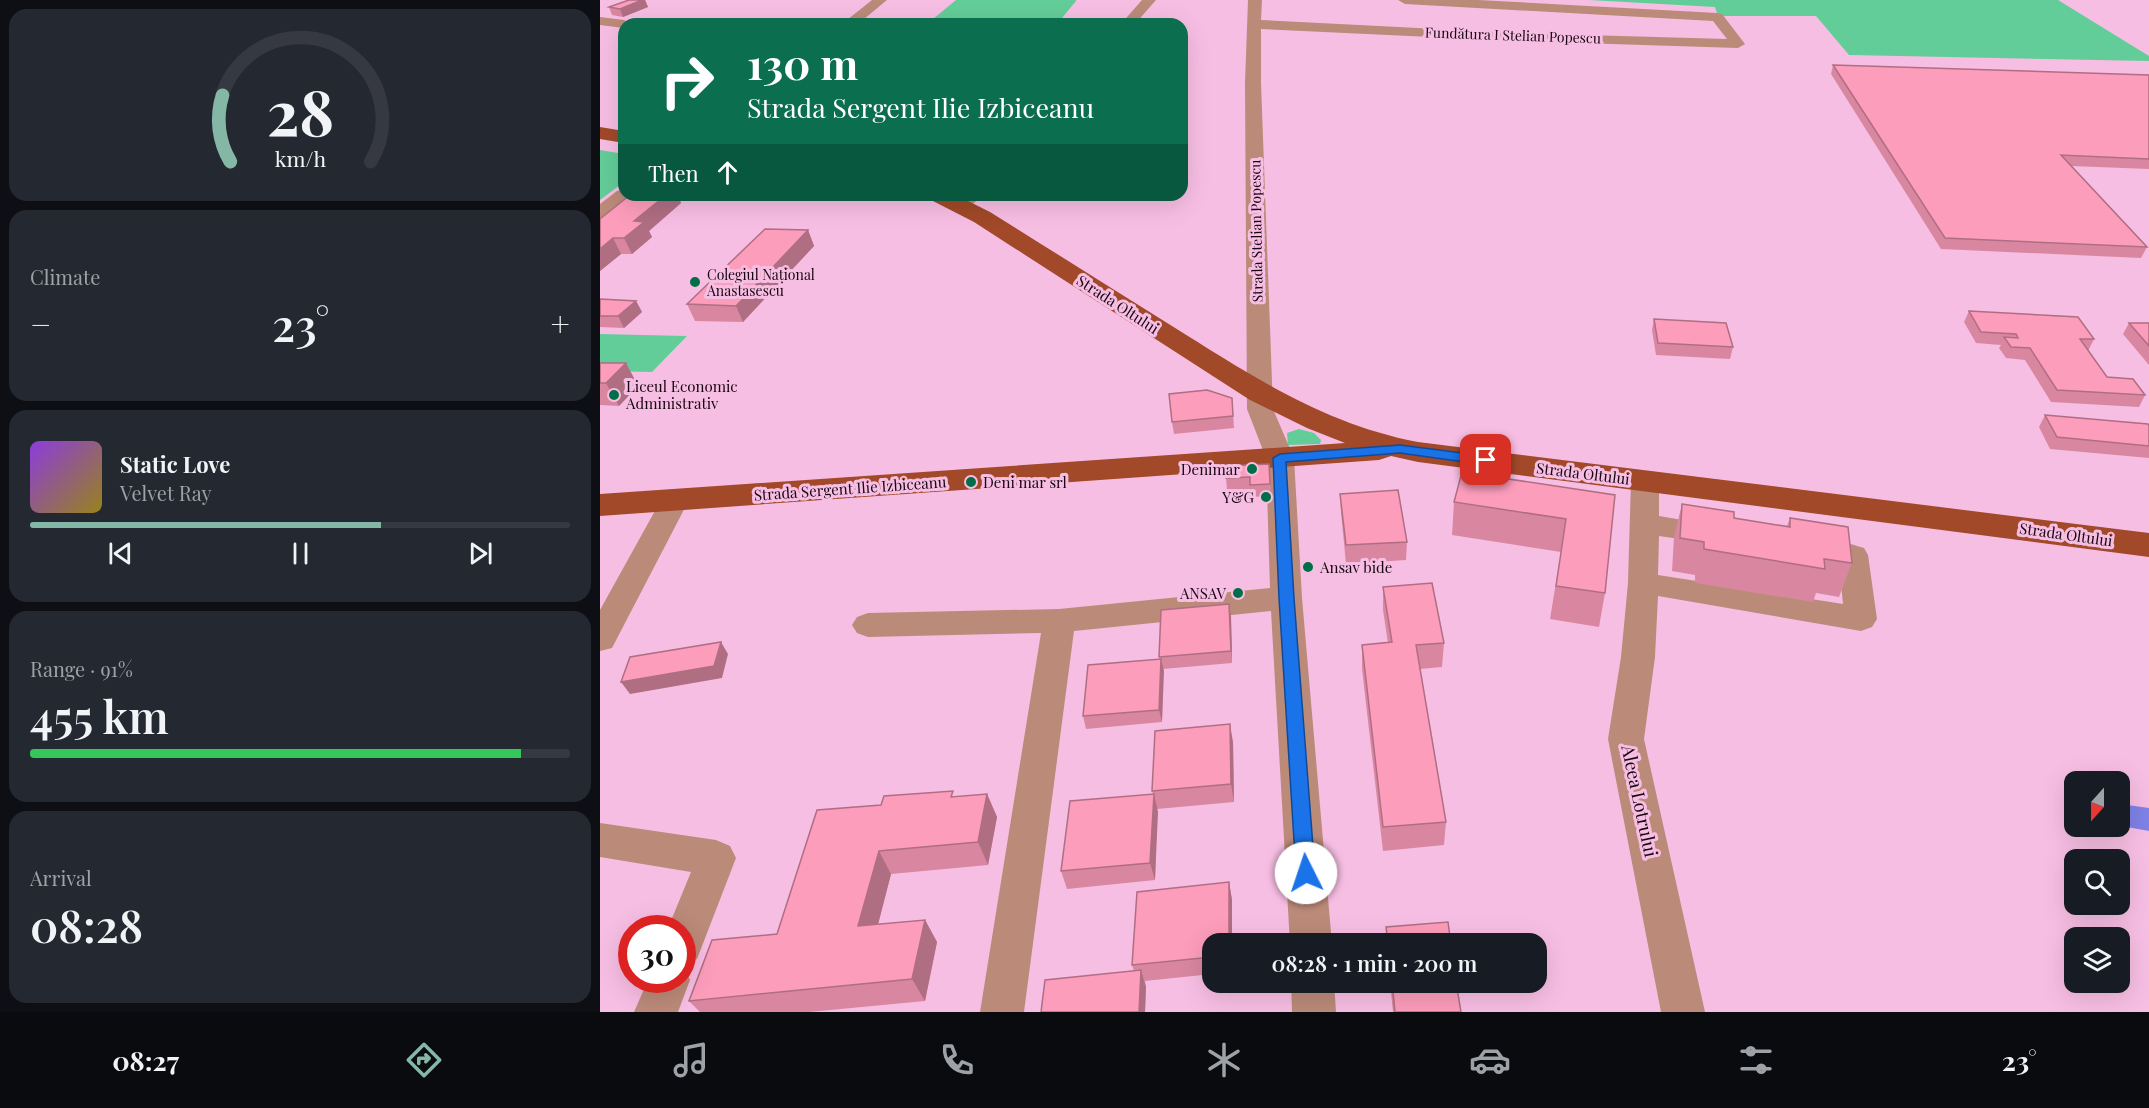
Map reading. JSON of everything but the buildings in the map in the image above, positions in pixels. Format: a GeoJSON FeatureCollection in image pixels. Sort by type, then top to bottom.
{"type":"FeatureCollection","features":[{"type":"Feature","properties":{"kind":"main road"},"geometry":{"type":"LineString","coordinates":[[600,133],[618,136]]}},
{"type":"Feature","properties":{"kind":"main road","name":"Strada Oltului"},"geometry":{"type":"LineString","coordinates":[[962,201],[1260,394],[1326,426],[1400,449],[2149,545]]}},
{"type":"Feature","properties":{"kind":"main road","name":"Strada Sergent Ilie Izbiceanu"},"geometry":{"type":"LineString","coordinates":[[600,505],[1400,449]]}},
{"type":"Feature","properties":{"kind":"street"},"geometry":{"type":"LineString","coordinates":[[857,18],[880,0]]}},
{"type":"Feature","properties":{"kind":"street"},"geometry":{"type":"LineString","coordinates":[[1133,18],[1149,0]]}},
{"type":"Feature","properties":{"kind":"street","name":"Strada Stelian Popescu"},"geometry":{"type":"LineString","coordinates":[[1255,0],[1260,394],[1262,420],[1280,458]]}},
{"type":"Feature","properties":{"kind":"street","name":"Fundătura I Stelian Popescu"},"geometry":{"type":"LineString","coordinates":[[1254,24],[1738,44],[1717,17],[1405,0]]}},
{"type":"Feature","properties":{"kind":"street"},"geometry":{"type":"LineString","coordinates":[[600,21],[618,23]]}},
{"type":"Feature","properties":{"kind":"street"},"geometry":{"type":"LineString","coordinates":[[600,214],[618,200]]}},
{"type":"Feature","properties":{"kind":"street"},"geometry":{"type":"LineString","coordinates":[[1280,458],[1286,598],[1310,933]]}},
{"type":"Feature","properties":{"kind":"street","name":"Aleea Lotrului"},"geometry":{"type":"LineString","coordinates":[[1645,480],[1643,583],[1638,657],[1626,739],[1683,1012]]}},
{"type":"Feature","properties":{"kind":"street"},"geometry":{"type":"LineString","coordinates":[[600,639],[675,500]]}},
{"type":"Feature","properties":{"kind":"street"},"geometry":{"type":"LineString","coordinates":[[1645,524],[1737,537]]}},
{"type":"Feature","properties":{"kind":"street"},"geometry":{"type":"LineString","coordinates":[[1643,583],[1861,619],[1853,555],[1784,544]]}},
{"type":"Feature","properties":{"kind":"street"},"geometry":{"type":"LineString","coordinates":[[868,625],[1059,621],[1286,598]]}},
{"type":"Feature","properties":{"kind":"street"},"geometry":{"type":"LineString","coordinates":[[1001,1012],[1059,621]]}},
{"type":"Feature","properties":{"kind":"street"},"geometry":{"type":"LineString","coordinates":[[600,840],[716,858],[694,915]]}},
{"type":"Feature","properties":{"kind":"street"},"geometry":{"type":"LineString","coordinates":[[656,1012],[664,993]]}},
{"type":"Feature","properties":{"kind":"street"},"geometry":{"type":"LineString","coordinates":[[1313,993],[1314,1012]]}},
{"type":"Feature","properties":{"kind":"green space"},"geometry":{"type":"Polygon","coordinates":[[[956,0],[1076,0],[1062,18],[934,18],[956,0]]]}},
{"type":"Feature","properties":{"kind":"green space"},"geometry":{"type":"Polygon","coordinates":[[[1589,0],[2058,0],[2149,56],[2149,61],[1849,55],[1816,16],[1718,16],[1715,7],[1589,0]]]}},
{"type":"Feature","properties":{"kind":"green space"},"geometry":{"type":"Polygon","coordinates":[[[600,150],[618,153],[618,186],[600,200],[600,150]]]}},
{"type":"Feature","properties":{"kind":"green space"},"geometry":{"type":"Polygon","coordinates":[[[600,334],[687,336],[652,372],[600,371],[600,334]]]}},
{"type":"Feature","properties":{"kind":"green space"},"geometry":{"type":"Polygon","coordinates":[[[1299,429],[1314,433],[1321,440],[1320,444],[1288,445],[1287,433],[1299,429]]]}},
{"type":"Feature","properties":{"kind":"shaded area"},"geometry":{"type":"Polygon","coordinates":[[[2130,805],[2149,808],[2149,831],[2130,828],[2130,805]]]}},
{"type":"Feature","properties":{"kind":"place","name":"Colegiul Național Anastasescu"},"geometry":{"type":"Point","coordinates":[695,282]}},
{"type":"Feature","properties":{"kind":"place","name":"Liceul Economic Administrativ"},"geometry":{"type":"Point","coordinates":[614,395]}},
{"type":"Feature","properties":{"kind":"place","name":"Denimar"},"geometry":{"type":"Point","coordinates":[1252,469]}},
{"type":"Feature","properties":{"kind":"place","name":"Deni mar srl"},"geometry":{"type":"Point","coordinates":[971,482]}},
{"type":"Feature","properties":{"kind":"place","name":"Y&G"},"geometry":{"type":"Point","coordinates":[1266,497]}},
{"type":"Feature","properties":{"kind":"place","name":"Ansav bide"},"geometry":{"type":"Point","coordinates":[1308,567]}},
{"type":"Feature","properties":{"kind":"place","name":"ANSAV"},"geometry":{"type":"Point","coordinates":[1238,593]}},
{"type":"Feature","properties":{"kind":"route"},"geometry":{"type":"LineString","coordinates":[[1306,873],[1286,598],[1280,458],[1400,449],[1486,460]]}}]}
